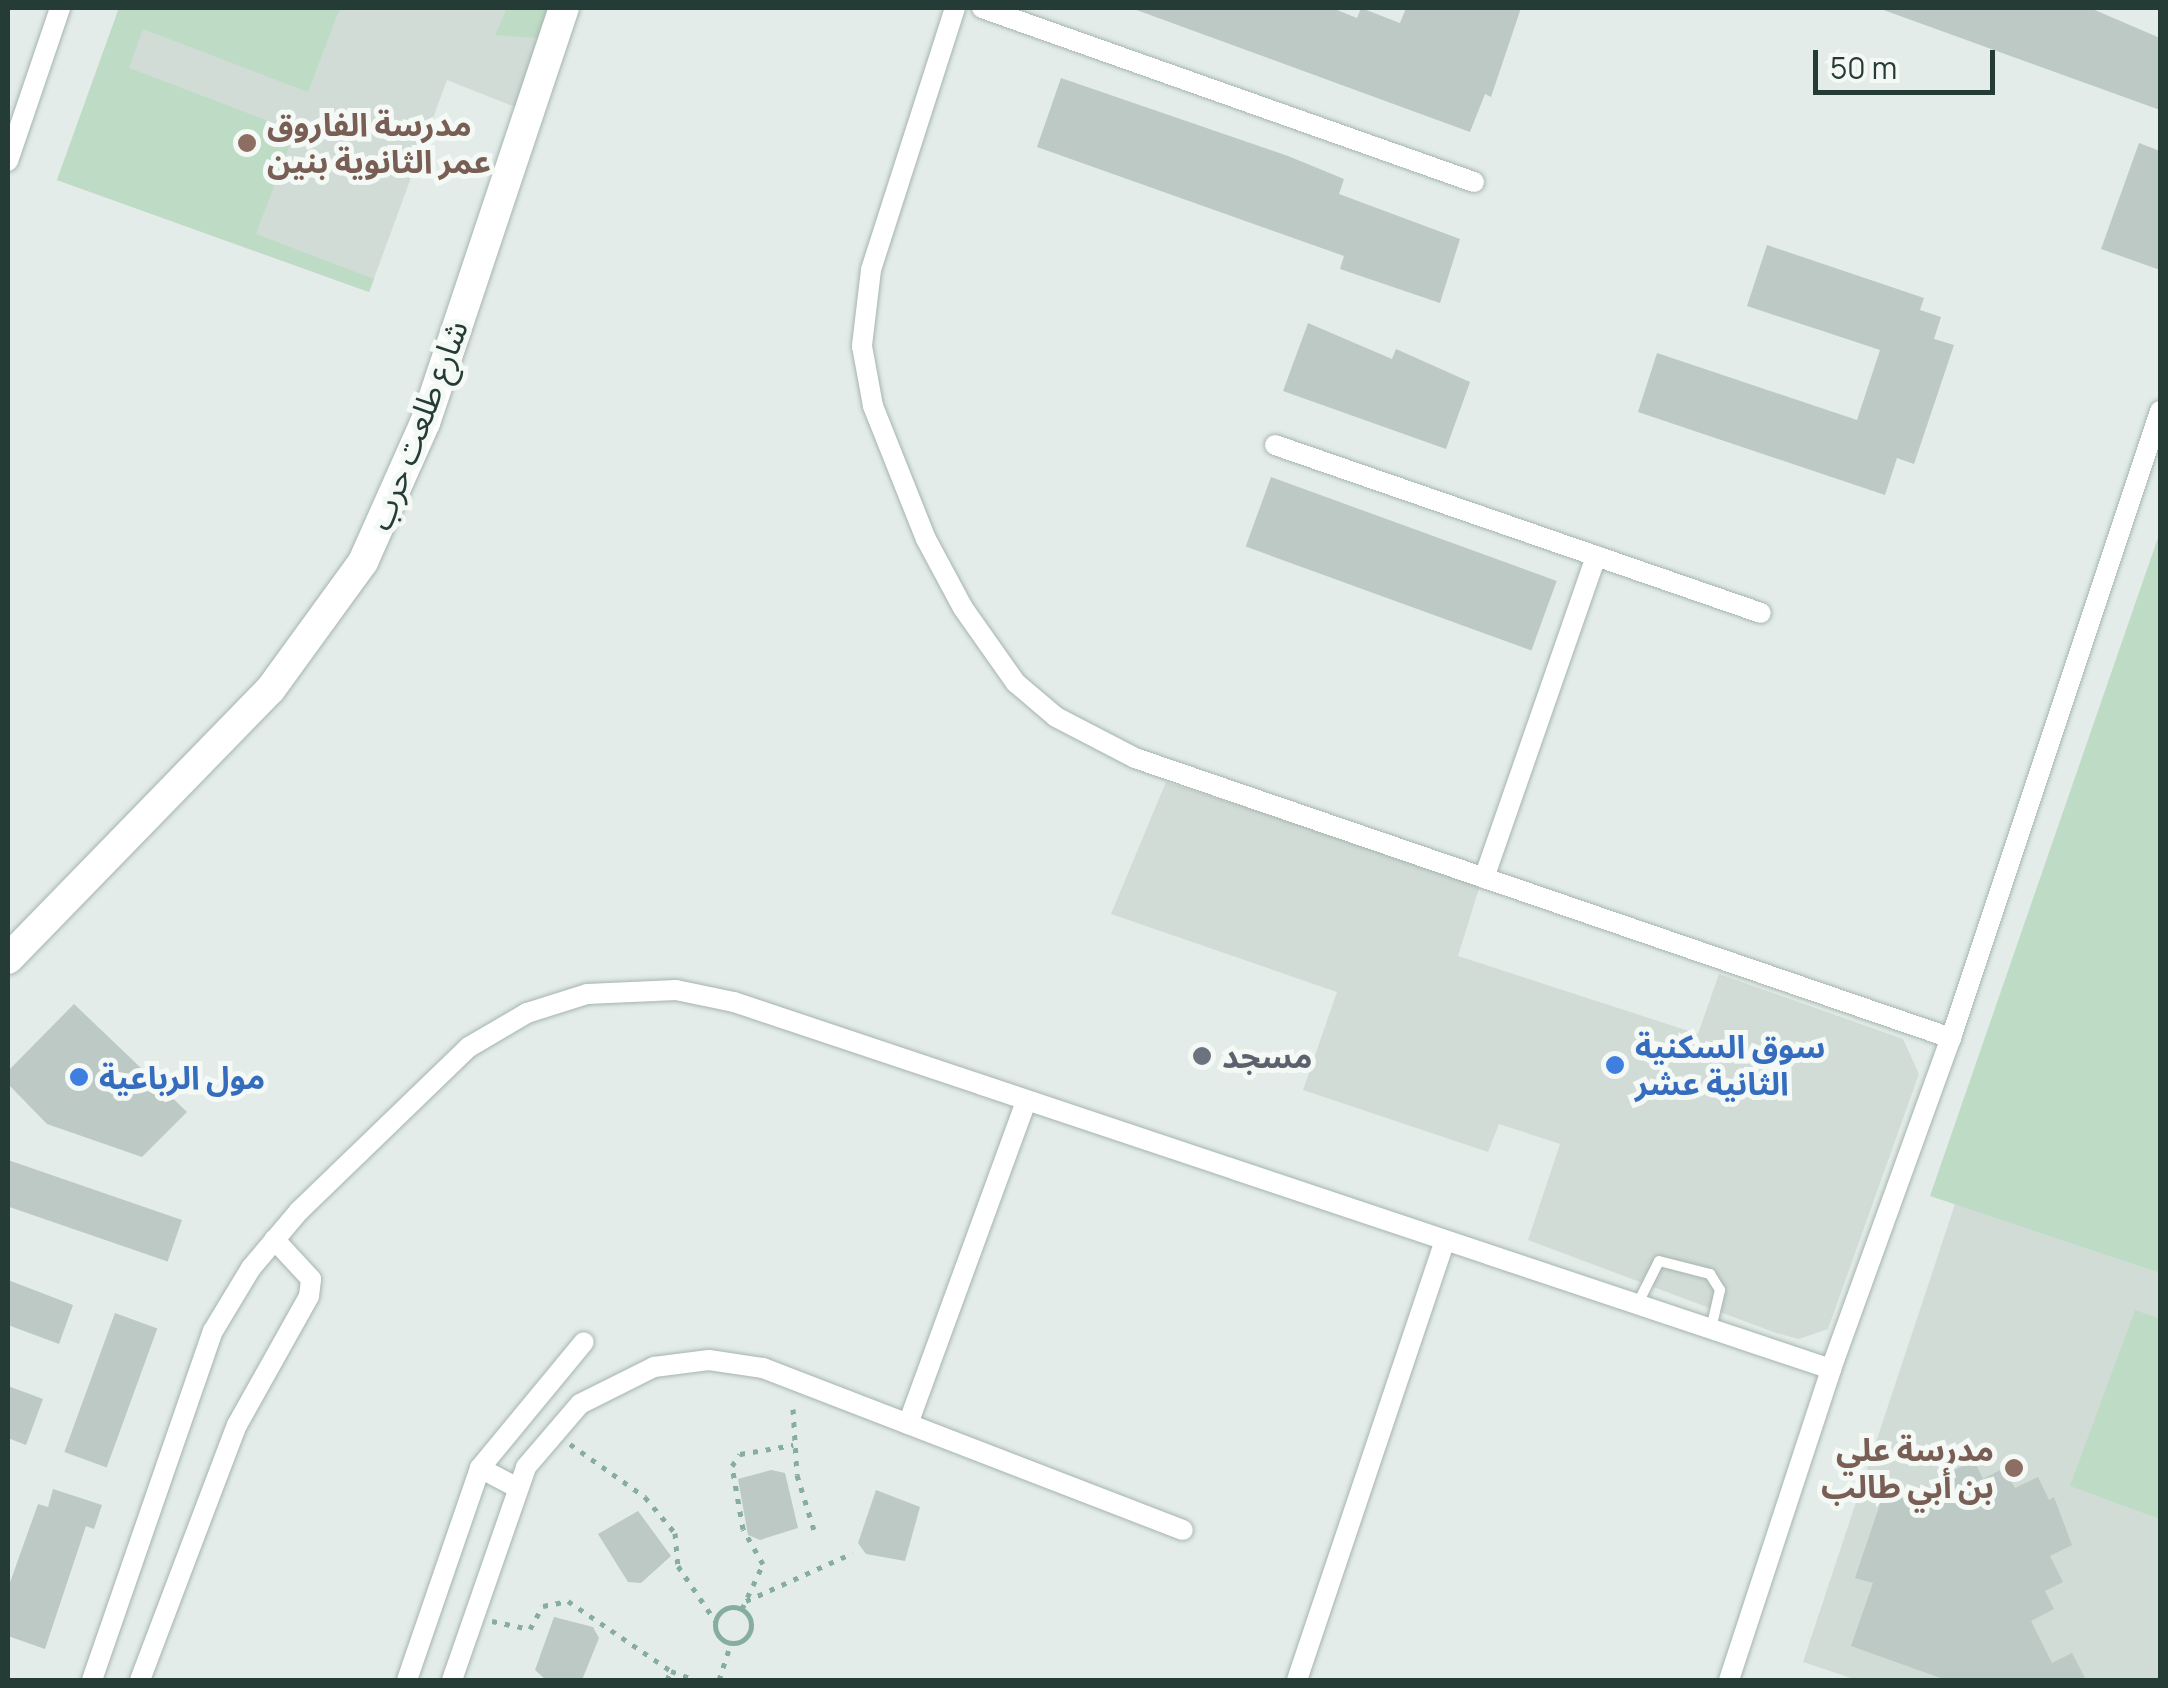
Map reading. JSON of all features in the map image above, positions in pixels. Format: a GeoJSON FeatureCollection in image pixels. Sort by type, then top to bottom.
{"type":"FeatureCollection","features":[{"type":"Feature","properties":{"kind":"street"},"geometry":{"type":"LineString","coordinates":[[8,161],[60,8]]}},
{"type":"Feature","properties":{"kind":"street","name":"شارع طلعت حرب"},"geometry":{"type":"LineString","coordinates":[[8,959],[270,690],[363,562],[419,438],[564,8]]}},
{"type":"Feature","properties":{"kind":"street"},"geometry":{"type":"LineString","coordinates":[[954,8],[871,270],[862,346],[896,471],[963,608],[1016,683],[1091,737],[1134,758],[1951,1038]]}},
{"type":"Feature","properties":{"kind":"street"},"geometry":{"type":"LineString","coordinates":[[982,8],[1474,182]]}},
{"type":"Feature","properties":{"kind":"street"},"geometry":{"type":"LineString","coordinates":[[1729,1680],[1831,1370],[1951,1038],[2160,415]]}},
{"type":"Feature","properties":{"kind":"street"},"geometry":{"type":"LineString","coordinates":[[1276,445],[1761,613]]}},
{"type":"Feature","properties":{"kind":"street"},"geometry":{"type":"LineString","coordinates":[[1484,878],[1596,556]]}},
{"type":"Feature","properties":{"kind":"street"},"geometry":{"type":"LineString","coordinates":[[92,1680],[213,1331],[274,1239],[469,1047],[527,1013],[587,994],[646,988],[705,994],[1710,1334],[1831,1370]]}},
{"type":"Feature","properties":{"kind":"street"},"geometry":{"type":"LineString","coordinates":[[908,1424],[1026,1101]]}},
{"type":"Feature","properties":{"kind":"street"},"geometry":{"type":"LineString","coordinates":[[140,1680],[238,1425],[309,1296],[311,1279],[274,1239]]}},
{"type":"Feature","properties":{"kind":"street"},"geometry":{"type":"LineString","coordinates":[[1296,1680],[1444,1243]]}},
{"type":"Feature","properties":{"kind":"street"},"geometry":{"type":"LineString","coordinates":[[407,1680],[480,1468],[584,1342]]}},
{"type":"Feature","properties":{"kind":"street"},"geometry":{"type":"LineString","coordinates":[[452,1680],[515,1486],[552,1429],[628,1376],[709,1360],[763,1368],[1183,1530]]}},
{"type":"Feature","properties":{"kind":"street"},"geometry":{"type":"LineString","coordinates":[[480,1468],[515,1486]]}},
{"type":"Feature","properties":{"kind":"lane"},"geometry":{"type":"LineString","coordinates":[[1636,1308],[1652,1268],[1671,1260],[1720,1284],[1710,1334]]}},
{"type":"Feature","properties":{"kind":"path"},"geometry":{"type":"LineString","coordinates":[[793,1409],[794,1446],[814,1530]]}},
{"type":"Feature","properties":{"kind":"path"},"geometry":{"type":"LineString","coordinates":[[552,1429],[648,1500],[679,1538],[678,1566],[716,1622],[718,1634],[731,1642]]}},
{"type":"Feature","properties":{"kind":"path"},"geometry":{"type":"LineString","coordinates":[[719,1680],[731,1642],[750,1631],[742,1610],[762,1558],[743,1529],[732,1466],[740,1454],[794,1446]]}},
{"type":"Feature","properties":{"kind":"path"},"geometry":{"type":"LineString","coordinates":[[746,1602],[853,1553]]}},
{"type":"Feature","properties":{"kind":"path"},"geometry":{"type":"LineString","coordinates":[[475,1614],[522,1630],[530,1629],[550,1601],[568,1601],[671,1671],[696,1680]]}},
{"type":"Feature","properties":{"kind":"path"},"geometry":{"type":"LineString","coordinates":[[716,1622],[727,1608],[742,1610]]}},
{"type":"Feature","properties":{"kind":"path"},"geometry":{"type":"LineString","coordinates":[[667,1680],[671,1671]]}},
{"type":"Feature","properties":{"kind":"shaded area","name":"مدرسة الفاروق عمر الثانوية بنين"},"geometry":{"type":"Polygon","coordinates":[[[119,8],[549,8],[515,107],[447,80],[369,292],[57,180],[119,8]]]}},
{"type":"Feature","properties":{"kind":"shaded area","name":"سوق السكنية الثانية عشر"},"geometry":{"type":"Polygon","coordinates":[[[1166,782],[1481,882],[1458,956],[1698,1034],[1719,974],[1903,1039],[1919,1074],[1828,1329],[1799,1339],[1776,1333],[1528,1240],[1560,1144],[1499,1124],[1488,1152],[1303,1090],[1337,992],[1111,914],[1166,782]]]}},
{"type":"Feature","properties":{"kind":"shaded area","name":"مدرسة علي بن أبي طالب"},"geometry":{"type":"Polygon","coordinates":[[[1955,1204],[2160,1273],[2160,1680],[1857,1680],[1803,1662],[1955,1204]]]}},
{"type":"Feature","properties":{"kind":"green space"},"geometry":{"type":"Polygon","coordinates":[[[119,8],[340,8],[308,92],[143,29],[129,68],[295,131],[256,234],[374,279],[369,292],[57,180],[119,8]]]}},
{"type":"Feature","properties":{"kind":"green space"},"geometry":{"type":"Polygon","coordinates":[[[507,8],[549,8],[538,38],[495,35],[507,8]]]}},
{"type":"Feature","properties":{"kind":"green space"},"geometry":{"type":"Polygon","coordinates":[[[2160,532],[2160,1273],[1930,1196],[2160,532]]]}},
{"type":"Feature","properties":{"kind":"green space"},"geometry":{"type":"Polygon","coordinates":[[[2135,1310],[2160,1319],[2160,1519],[2070,1486],[2135,1310]]]}},
{"type":"Feature","properties":{"kind":"building"},"geometry":{"type":"Polygon","coordinates":[[[1131,8],[1332,8],[1357,18],[1361,8],[1400,23],[1406,8],[1521,8],[1491,97],[1485,94],[1470,132],[1131,8]]]}},
{"type":"Feature","properties":{"kind":"building"},"geometry":{"type":"Polygon","coordinates":[[[1878,8],[2090,8],[2160,38],[2160,110],[1878,8]]]}},
{"type":"Feature","properties":{"kind":"building"},"geometry":{"type":"Polygon","coordinates":[[[1061,78],[1288,156],[1344,179],[1339,194],[1460,239],[1440,303],[1340,269],[1344,256],[1037,147],[1061,78]]]}},
{"type":"Feature","properties":{"kind":"building"},"geometry":{"type":"Polygon","coordinates":[[[2139,143],[2160,151],[2160,270],[2101,249],[2139,143]]]}},
{"type":"Feature","properties":{"kind":"building"},"geometry":{"type":"Polygon","coordinates":[[[1767,245],[1924,298],[1920,310],[1941,317],[1934,339],[1954,345],[1914,464],[1897,458],[1885,495],[1638,412],[1657,353],[1857,420],[1880,350],[1747,306],[1767,245]]]}},
{"type":"Feature","properties":{"kind":"building"},"geometry":{"type":"Polygon","coordinates":[[[1308,323],[1392,359],[1396,349],[1470,382],[1446,449],[1283,391],[1308,323]]]}},
{"type":"Feature","properties":{"kind":"building"},"geometry":{"type":"Polygon","coordinates":[[[1271,477],[1557,581],[1531,651],[1246,547],[1271,477]]]}},
{"type":"Feature","properties":{"kind":"building","name":"مول الرباعية"},"geometry":{"type":"Polygon","coordinates":[[[74,1004],[187,1112],[142,1157],[47,1124],[8,1084],[8,1071],[74,1004]]]}},
{"type":"Feature","properties":{"kind":"building"},"geometry":{"type":"Polygon","coordinates":[[[8,1160],[182,1220],[168,1262],[8,1207],[8,1160]]]}},
{"type":"Feature","properties":{"kind":"building"},"geometry":{"type":"Polygon","coordinates":[[[8,1280],[73,1305],[59,1344],[8,1325],[8,1280]]]}},
{"type":"Feature","properties":{"kind":"building"},"geometry":{"type":"Polygon","coordinates":[[[115,1313],[157,1328],[107,1467],[64,1452],[115,1313]]]}},
{"type":"Feature","properties":{"kind":"building"},"geometry":{"type":"Polygon","coordinates":[[[8,1386],[43,1399],[26,1445],[8,1438],[8,1386]]]}},
{"type":"Feature","properties":{"kind":"building"},"geometry":{"type":"Polygon","coordinates":[[[1974,1460],[1983,1479],[2004,1468],[2015,1488],[2038,1477],[2049,1500],[2054,1497],[2072,1545],[2050,1556],[2063,1582],[2045,1591],[2054,1609],[2031,1621],[2052,1663],[2072,1653],[2086,1680],[1946,1680],[1851,1646],[1873,1583],[1855,1578],[1884,1492],[1916,1503],[1922,1485],[1936,1490],[1941,1477],[1974,1460]]]}},
{"type":"Feature","properties":{"kind":"building"},"geometry":{"type":"Polygon","coordinates":[[[771,1470],[785,1473],[798,1528],[760,1540],[748,1535],[738,1479],[771,1470]]]}},
{"type":"Feature","properties":{"kind":"building"},"geometry":{"type":"Polygon","coordinates":[[[53,1489],[102,1505],[94,1529],[86,1526],[45,1649],[8,1636],[8,1588],[38,1504],[48,1507],[53,1489]]]}},
{"type":"Feature","properties":{"kind":"building"},"geometry":{"type":"Polygon","coordinates":[[[876,1490],[920,1507],[905,1561],[866,1554],[858,1543],[876,1490]]]}},
{"type":"Feature","properties":{"kind":"building"},"geometry":{"type":"Polygon","coordinates":[[[638,1511],[671,1556],[641,1583],[628,1582],[598,1534],[638,1511]]]}},
{"type":"Feature","properties":{"kind":"building"},"geometry":{"type":"Polygon","coordinates":[[[554,1617],[593,1627],[599,1638],[582,1680],[546,1680],[535,1670],[554,1617]]]}},
{"type":"Feature","properties":{"kind":"place","name":"مدرسة الفاروق عمر الثانوية بنين"},"geometry":{"type":"Point","coordinates":[247,143]}},
{"type":"Feature","properties":{"kind":"place","name":"مسجد"},"geometry":{"type":"Point","coordinates":[1202,1056]}},
{"type":"Feature","properties":{"kind":"place","name":"سوق السكنية الثانية عشر"},"geometry":{"type":"Point","coordinates":[1615,1065]}},
{"type":"Feature","properties":{"kind":"place","name":"مول الرباعية"},"geometry":{"type":"Point","coordinates":[79,1077]}},
{"type":"Feature","properties":{"kind":"place","name":"مدرسة علي بن أبي طالب"},"geometry":{"type":"Point","coordinates":[2014,1468]}}]}
